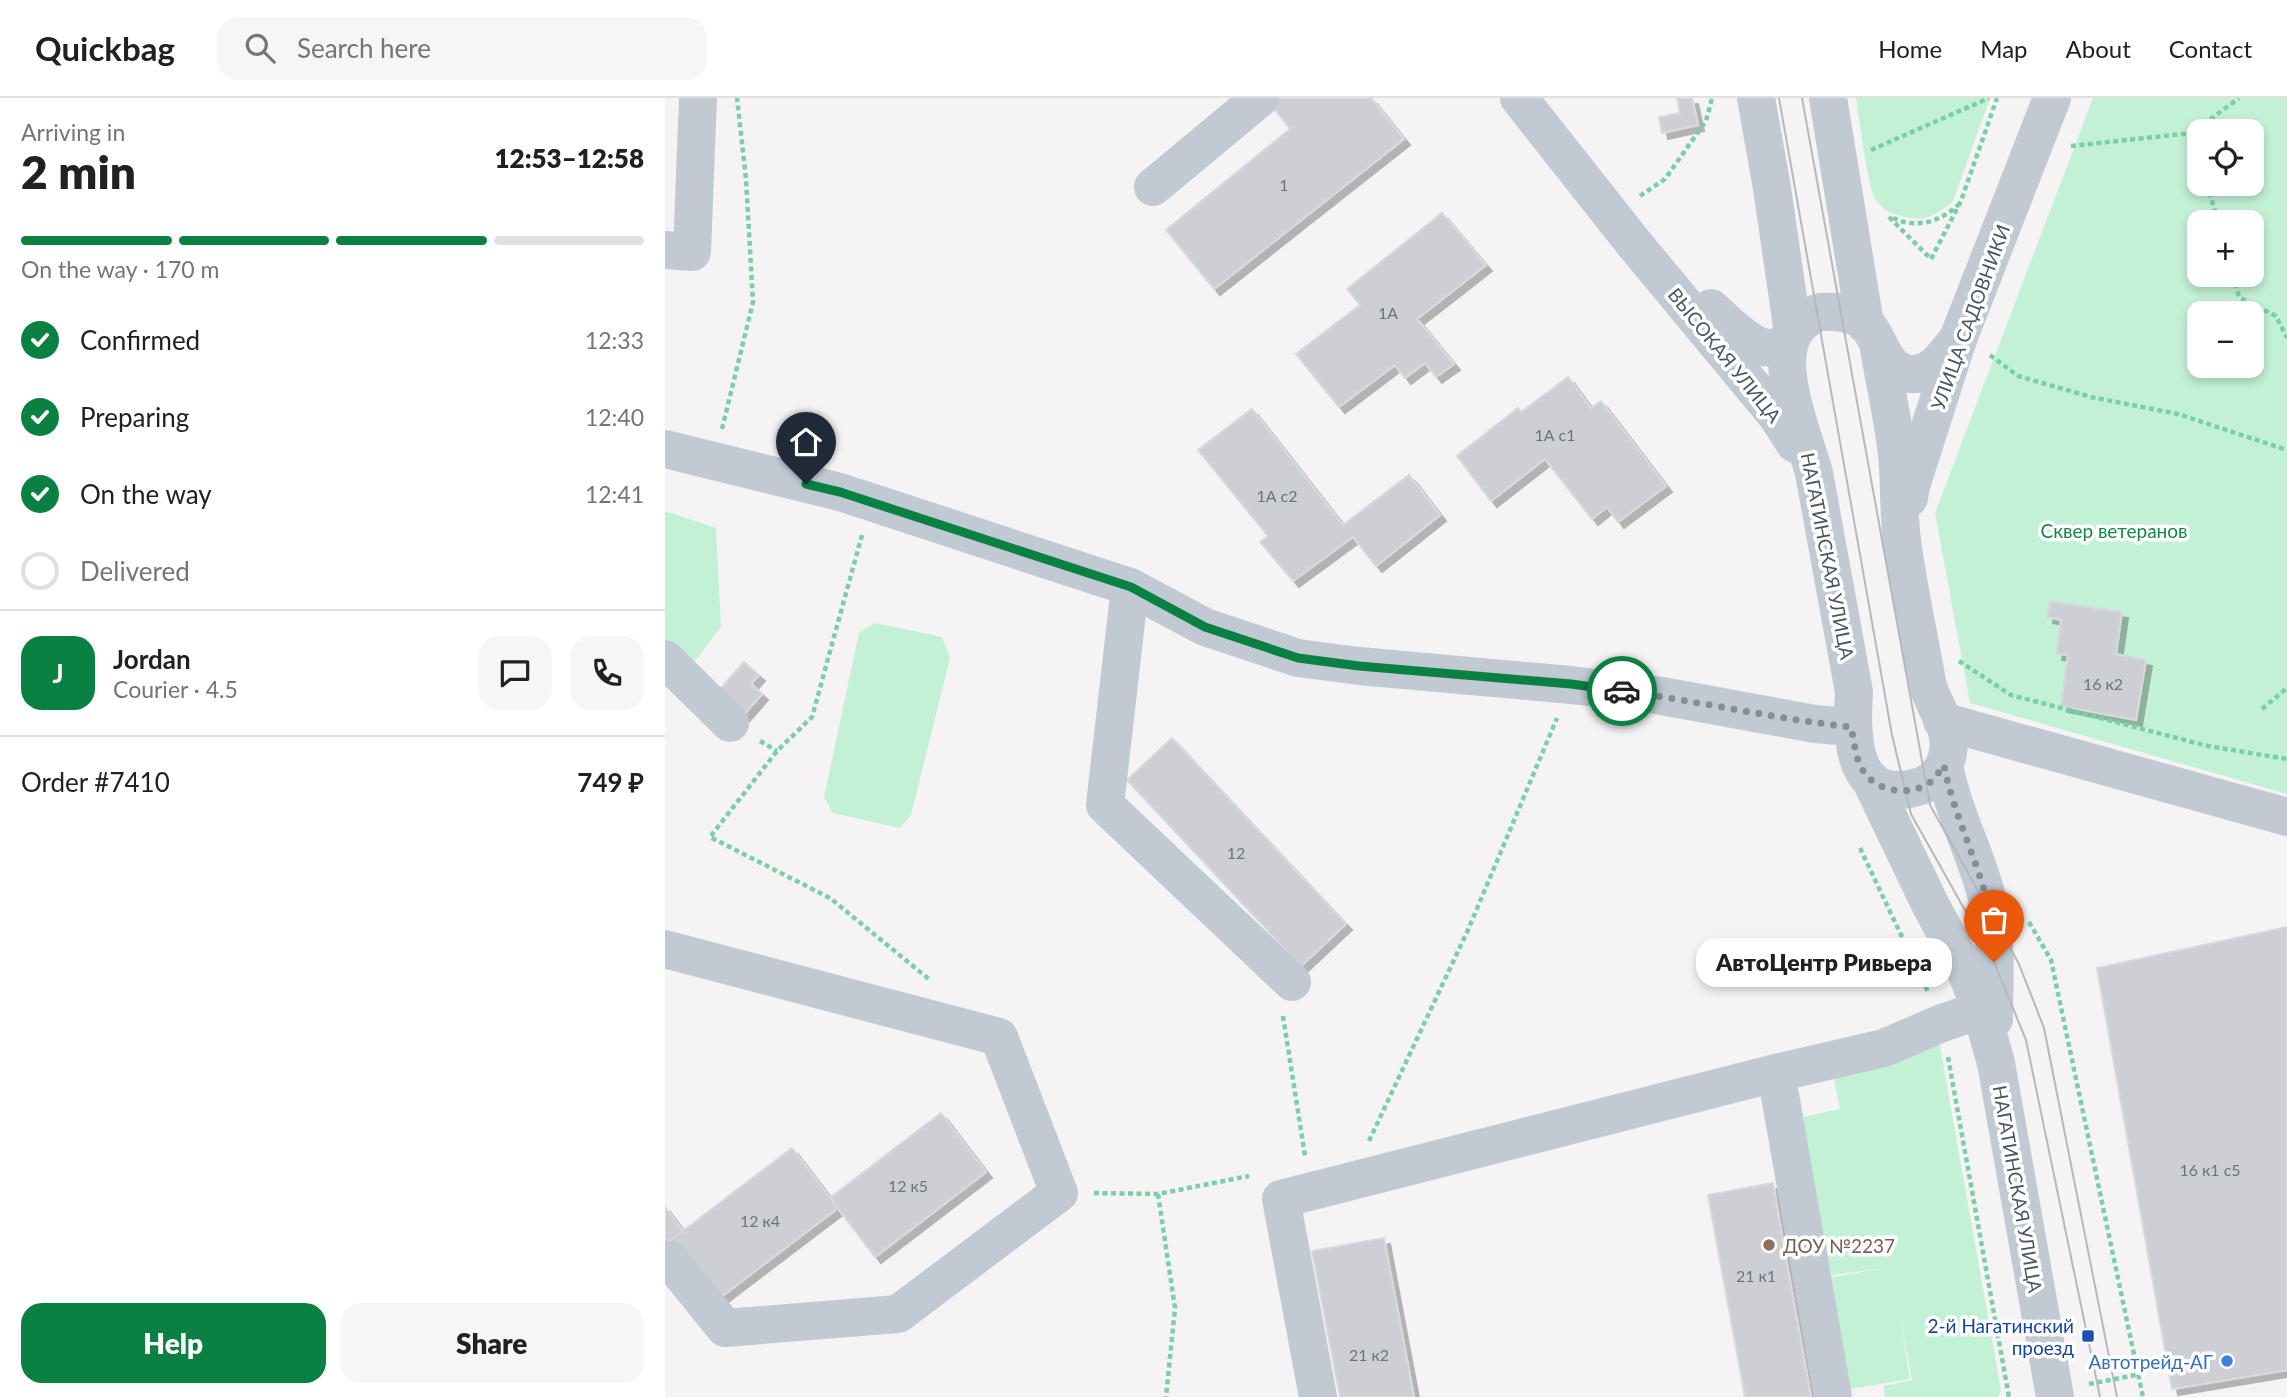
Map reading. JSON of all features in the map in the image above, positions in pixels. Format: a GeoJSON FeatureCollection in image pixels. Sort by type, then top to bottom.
{"type":"FeatureCollection","features":[{"type":"Feature","properties":{"kind":"street"},"geometry":{"type":"LineString","coordinates":[[665,250],[692,252],[698,98]]}},
{"type":"Feature","properties":{"kind":"street"},"geometry":{"type":"LineString","coordinates":[[1153,187],[1260,98]]}},
{"type":"Feature","properties":{"kind":"street","name":"ВЫСОКАЯ УЛИЦА"},"geometry":{"type":"LineString","coordinates":[[1519,98],[1632,241],[1777,416],[1814,473]]}},
{"type":"Feature","properties":{"kind":"street","name":"НАГАТИНСКАЯ УЛИЦА"},"geometry":{"type":"LineString","coordinates":[[1756,98],[1772,188],[1792,335],[1786,352],[1792,402],[1814,473],[1854,692],[1851,727],[1861,767],[1870,779],[1930,904],[1965,969],[1981,1010],[1996,1063],[2071,1390]]}},
{"type":"Feature","properties":{"kind":"street","name":"НАГАТИНСКАЯ УЛИЦА"},"geometry":{"type":"LineString","coordinates":[[1828,98],[1897,454],[1902,540],[1930,695],[1948,736],[1949,751],[1944,765],[1949,791],[1968,838],[1990,910],[1996,1063]]}},
{"type":"Feature","properties":{"kind":"street","name":"УЛИЦА САДОВНИКИ"},"geometry":{"type":"LineString","coordinates":[[1902,540],[1911,486],[1971,344],[2052,98]]}},
{"type":"Feature","properties":{"kind":"street","name":"ВЫСОКАЯ УЛИЦА"},"geometry":{"type":"LineString","coordinates":[[1632,241],[1751,342],[1765,347],[1777,347],[1792,335]]}},
{"type":"Feature","properties":{"kind":"street"},"geometry":{"type":"LineString","coordinates":[[1792,335],[1799,325],[1817,313],[1840,312],[1853,315],[1872,336],[1893,368],[1907,374],[1921,374],[1933,369],[1971,344]]}},
{"type":"Feature","properties":{"kind":"street"},"geometry":{"type":"LineString","coordinates":[[665,449],[840,492],[1131,587],[1205,627],[1298,658],[1359,666],[1571,684],[1662,696],[1815,724],[1851,727]]}},
{"type":"Feature","properties":{"kind":"street"},"geometry":{"type":"LineString","coordinates":[[1131,587],[1105,805],[1284,974]]}},
{"type":"Feature","properties":{"kind":"street"},"geometry":{"type":"LineString","coordinates":[[665,659],[730,723]]}},
{"type":"Feature","properties":{"kind":"street"},"geometry":{"type":"LineString","coordinates":[[1943,721],[2287,817]]}},
{"type":"Feature","properties":{"kind":"street"},"geometry":{"type":"LineString","coordinates":[[1870,779],[1881,787],[1896,791],[1905,790],[1926,785],[1944,765]]}},
{"type":"Feature","properties":{"kind":"street"},"geometry":{"type":"LineString","coordinates":[[665,949],[999,1037],[1059,1193],[898,1314],[725,1328],[670,1260]]}},
{"type":"Feature","properties":{"kind":"street"},"geometry":{"type":"LineString","coordinates":[[1318,1397],[1281,1199],[1776,1073],[1885,1048],[1942,1023],[1981,1010]]}},
{"type":"Feature","properties":{"kind":"street"},"geometry":{"type":"LineString","coordinates":[[1776,1073],[1833,1397]]}},
{"type":"Feature","properties":{"kind":"path"},"geometry":{"type":"LineString","coordinates":[[726,464],[722,426],[753,302],[746,179],[737,98]]}},
{"type":"Feature","properties":{"kind":"path"},"geometry":{"type":"LineString","coordinates":[[1637,199],[1665,179],[1706,121],[1712,98]]}},
{"type":"Feature","properties":{"kind":"path"},"geometry":{"type":"LineString","coordinates":[[1862,154],[1989,98]]}},
{"type":"Feature","properties":{"kind":"path"},"geometry":{"type":"LineString","coordinates":[[1961,201],[1946,215],[1928,222],[1909,223],[1887,216],[1931,259],[1961,201],[1997,98]]}},
{"type":"Feature","properties":{"kind":"path"},"geometry":{"type":"LineString","coordinates":[[2211,119],[2239,98]]}},
{"type":"Feature","properties":{"kind":"path"},"geometry":{"type":"LineString","coordinates":[[2064,147],[2187,134]]}},
{"type":"Feature","properties":{"kind":"path"},"geometry":{"type":"LineString","coordinates":[[2236,287],[2239,297],[2276,316],[2287,338]]}},
{"type":"Feature","properties":{"kind":"path"},"geometry":{"type":"LineString","coordinates":[[1971,344],[2018,376],[2091,397],[2178,414],[2287,450]]}},
{"type":"Feature","properties":{"kind":"path"},"geometry":{"type":"LineString","coordinates":[[863,531],[812,718],[777,751],[710,837],[830,898],[936,985]]}},
{"type":"Feature","properties":{"kind":"path"},"geometry":{"type":"LineString","coordinates":[[1955,658],[2011,695],[2208,747],[2287,759]]}},
{"type":"Feature","properties":{"kind":"path"},"geometry":{"type":"LineString","coordinates":[[1363,1153],[1468,930],[1571,684]]}},
{"type":"Feature","properties":{"kind":"path"},"geometry":{"type":"LineString","coordinates":[[2262,709],[2287,688]]}},
{"type":"Feature","properties":{"kind":"path"},"geometry":{"type":"LineString","coordinates":[[1284,974],[1306,1164]]}},
{"type":"Feature","properties":{"kind":"path"},"geometry":{"type":"LineString","coordinates":[[1059,1193],[1158,1194],[1260,1174]]}},
{"type":"Feature","properties":{"kind":"path"},"geometry":{"type":"LineString","coordinates":[[1158,1194],[1175,1308],[1166,1397]]}},
{"type":"Feature","properties":{"kind":"path"},"geometry":{"type":"LineString","coordinates":[[2071,1390],[2136,1375]]}},
{"type":"Feature","properties":{"kind":"green space"},"geometry":{"type":"Polygon","coordinates":[[[1856,98],[1990,98],[1953,201],[1944,209],[1916,219],[1895,214],[1879,204],[1870,182],[1856,98]]]}},
{"type":"Feature","properties":{"kind":"green space","name":"Сквер ветеранов"},"geometry":{"type":"Polygon","coordinates":[[[2093,98],[2287,98],[2287,794],[1970,703],[1935,513],[2093,98]]]}},
{"type":"Feature","properties":{"kind":"green space"},"geometry":{"type":"Polygon","coordinates":[[[665,511],[716,528],[721,627],[691,666],[665,639],[665,511]]]}},
{"type":"Feature","properties":{"kind":"green space"},"geometry":{"type":"Polygon","coordinates":[[[875,623],[942,637],[950,658],[911,815],[900,828],[833,813],[824,797],[859,633],[875,623]]]}},
{"type":"Feature","properties":{"kind":"green space"},"geometry":{"type":"Polygon","coordinates":[[[1939,1041],[2001,1390],[1998,1397],[1885,1397],[1883,1386],[1912,1380],[1899,1310],[1910,1379],[1845,1390],[1827,1278],[1892,1267],[1826,1276],[1765,1095],[1799,1091],[1803,1117],[1840,1109],[1834,1079],[1939,1041]]]}},
{"type":"Feature","properties":{"kind":"building"},"geometry":{"type":"Polygon","coordinates":[[[1266,98],[1371,98],[1404,139],[1214,289],[1166,230],[1290,129],[1266,98]]]}},
{"type":"Feature","properties":{"kind":"building"},"geometry":{"type":"Polygon","coordinates":[[[1677,98],[1692,98],[1698,125],[1662,133],[1659,117],[1680,113],[1677,98]]]}},
{"type":"Feature","properties":{"kind":"building"},"geometry":{"type":"Polygon","coordinates":[[[1442,213],[1486,265],[1417,319],[1454,364],[1436,377],[1425,363],[1405,378],[1395,365],[1339,407],[1296,354],[1360,305],[1347,289],[1442,213]]]}},
{"type":"Feature","properties":{"kind":"building"},"geometry":{"type":"Polygon","coordinates":[[[1568,377],[1591,408],[1601,401],[1666,486],[1618,522],[1607,507],[1592,519],[1545,459],[1491,501],[1457,456],[1518,408],[1521,412],[1568,377]]]}},
{"type":"Feature","properties":{"kind":"building"},"geometry":{"type":"Polygon","coordinates":[[[1252,409],[1343,525],[1409,475],[1440,515],[1376,566],[1353,537],[1293,581],[1260,542],[1268,536],[1198,450],[1252,409]]]}},
{"type":"Feature","properties":{"kind":"building"},"geometry":{"type":"Polygon","coordinates":[[[2050,601],[2122,612],[2116,654],[2146,660],[2136,720],[2061,706],[2068,655],[2056,654],[2061,620],[2047,617],[2050,601]]]}},
{"type":"Feature","properties":{"kind":"building"},"geometry":{"type":"Polygon","coordinates":[[[744,662],[759,675],[751,684],[762,694],[741,718],[715,695],[744,662]]]}},
{"type":"Feature","properties":{"kind":"building"},"geometry":{"type":"Polygon","coordinates":[[[1172,738],[1346,924],[1301,966],[1127,780],[1172,738]]]}},
{"type":"Feature","properties":{"kind":"building"},"geometry":{"type":"Polygon","coordinates":[[[2287,927],[2287,1370],[2172,1389],[2097,968],[2287,927]]]}},
{"type":"Feature","properties":{"kind":"building"},"geometry":{"type":"Polygon","coordinates":[[[941,1113],[986,1172],[875,1257],[830,1198],[941,1113]]]}},
{"type":"Feature","properties":{"kind":"building"},"geometry":{"type":"Polygon","coordinates":[[[792,1148],[838,1208],[717,1300],[671,1240],[792,1148]]]}},
{"type":"Feature","properties":{"kind":"building"},"geometry":{"type":"Polygon","coordinates":[[[1773,1183],[1811,1397],[1745,1397],[1708,1195],[1773,1183]]]}},
{"type":"Feature","properties":{"kind":"building"},"geometry":{"type":"Polygon","coordinates":[[[665,1207],[683,1231],[665,1244],[665,1207]]]}},
{"type":"Feature","properties":{"kind":"building"},"geometry":{"type":"Polygon","coordinates":[[[1384,1238],[1414,1397],[1340,1397],[1312,1251],[1384,1238]]]}},
{"type":"Feature","properties":{"kind":"tram line"},"geometry":{"type":"LineString","coordinates":[[1779,98],[1892,735],[1911,814],[1994,962],[2026,1040],[2100,1397]]}},
{"type":"Feature","properties":{"kind":"tram line"},"geometry":{"type":"LineString","coordinates":[[1802,98],[1930,805],[2019,964],[2044,1028],[2117,1397]]}},
{"type":"Feature","properties":{"kind":"way so far"},"geometry":{"type":"LineString","coordinates":[[1622,691],[1815,724],[1851,727],[1861,767],[1870,779],[1881,787],[1896,791],[1926,785],[1944,765],[1949,791],[1968,838],[1990,910],[1994,962]]}},
{"type":"Feature","properties":{"kind":"place","name":"АвтоЦентр Ривьера"},"geometry":{"type":"Point","coordinates":[1994,962]}},
{"type":"Feature","properties":{"kind":"place","name":"ДОУ №2237"},"geometry":{"type":"Point","coordinates":[1769,1245]}},
{"type":"Feature","properties":{"kind":"place","name":"2-й Нагатинский проезд"},"geometry":{"type":"Point","coordinates":[2088,1336]}},
{"type":"Feature","properties":{"kind":"place","name":"Автотрейд-АГ"},"geometry":{"type":"Point","coordinates":[2227,1361]}},
{"type":"Feature","properties":{"kind":"route"},"geometry":{"type":"LineString","coordinates":[[806,484],[840,492],[1131,587],[1205,627],[1298,658],[1622,691]]}}]}
